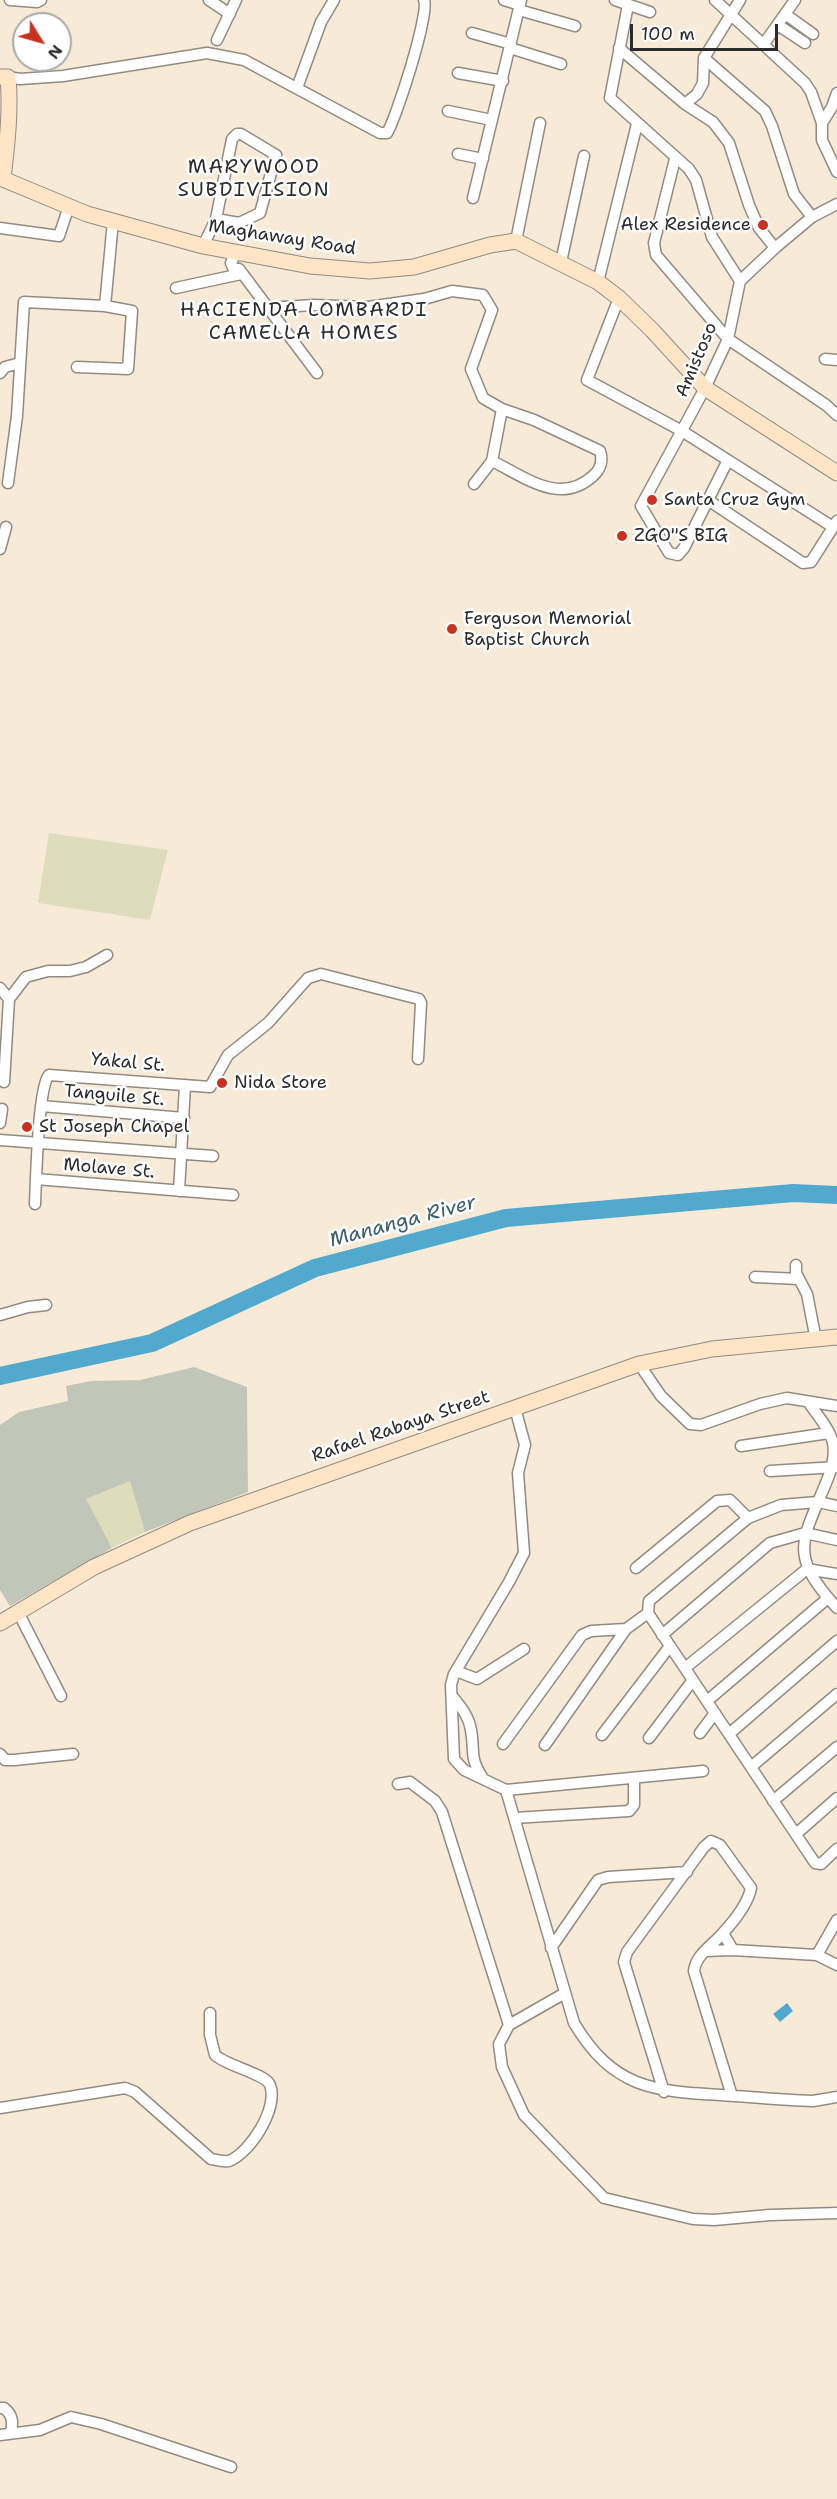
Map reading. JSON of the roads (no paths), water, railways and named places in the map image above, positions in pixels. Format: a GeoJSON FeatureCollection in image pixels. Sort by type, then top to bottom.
{"type":"FeatureCollection","features":[{"type":"Feature","properties":{"kind":"street"},"geometry":{"type":"LineString","coordinates":[[11,0],[37,2],[41,0]]}},
{"type":"Feature","properties":{"kind":"street"},"geometry":{"type":"LineString","coordinates":[[209,0],[230,14]]}},
{"type":"Feature","properties":{"kind":"street"},"geometry":{"type":"LineString","coordinates":[[217,40],[236,0]]}},
{"type":"Feature","properties":{"kind":"street"},"geometry":{"type":"LineString","coordinates":[[297,88],[321,22],[334,0]]}},
{"type":"Feature","properties":{"kind":"street","name":"Maghaway Road"},"geometry":{"type":"LineString","coordinates":[[424,0],[427,6],[420,33],[387,134],[380,133],[244,60],[207,53],[63,76],[20,79],[4,77],[2,179],[87,214],[231,255],[310,266],[370,271],[414,267],[490,245],[516,241]]}},
{"type":"Feature","properties":{"kind":"street"},"geometry":{"type":"LineString","coordinates":[[504,0],[575,26]]}},
{"type":"Feature","properties":{"kind":"street"},"geometry":{"type":"LineString","coordinates":[[615,0],[650,12]]}},
{"type":"Feature","properties":{"kind":"street"},"geometry":{"type":"LineString","coordinates":[[715,0],[805,83],[811,92],[822,123],[822,140],[837,172]]}},
{"type":"Feature","properties":{"kind":"street"},"geometry":{"type":"LineString","coordinates":[[685,104],[697,93],[703,83],[704,58],[740,0]]}},
{"type":"Feature","properties":{"kind":"street"},"geometry":{"type":"LineString","coordinates":[[763,45],[795,0]]}},
{"type":"Feature","properties":{"kind":"street"},"geometry":{"type":"LineString","coordinates":[[473,198],[520,5]]}},
{"type":"Feature","properties":{"kind":"street"},"geometry":{"type":"LineString","coordinates":[[628,5],[610,98],[675,159],[690,169],[696,180],[708,229],[740,281],[812,217],[837,204]]}},
{"type":"Feature","properties":{"kind":"street"},"geometry":{"type":"LineString","coordinates":[[785,14],[813,34]]}},
{"type":"Feature","properties":{"kind":"street"},"geometry":{"type":"LineString","coordinates":[[778,25],[805,43]]}},
{"type":"Feature","properties":{"kind":"street"},"geometry":{"type":"LineString","coordinates":[[472,33],[561,64]]}},
{"type":"Feature","properties":{"kind":"street"},"geometry":{"type":"LineString","coordinates":[[619,48],[685,104],[714,122],[729,143],[759,228],[775,248]]}},
{"type":"Feature","properties":{"kind":"street"},"geometry":{"type":"LineString","coordinates":[[704,58],[765,111],[794,194],[812,217]]}},
{"type":"Feature","properties":{"kind":"street"},"geometry":{"type":"LineString","coordinates":[[458,73],[503,81]]}},
{"type":"Feature","properties":{"kind":"street"},"geometry":{"type":"LineString","coordinates":[[822,123],[835,107],[837,93]]}},
{"type":"Feature","properties":{"kind":"street"},"geometry":{"type":"LineString","coordinates":[[448,111],[492,120]]}},
{"type":"Feature","properties":{"kind":"street"},"geometry":{"type":"LineString","coordinates":[[540,123],[516,241],[598,282],[619,298],[705,388],[837,472]]}},
{"type":"Feature","properties":{"kind":"street"},"geometry":{"type":"LineString","coordinates":[[598,282],[637,124]]}},
{"type":"Feature","properties":{"kind":"street"},"geometry":{"type":"LineString","coordinates":[[203,246],[216,219],[232,139],[237,134],[241,134],[276,155],[261,213],[239,223],[216,219]]}},
{"type":"Feature","properties":{"kind":"street"},"geometry":{"type":"LineString","coordinates":[[458,154],[483,159]]}},
{"type":"Feature","properties":{"kind":"street"},"geometry":{"type":"LineString","coordinates":[[561,262],[584,156]]}},
{"type":"Feature","properties":{"kind":"street"},"geometry":{"type":"LineString","coordinates":[[675,159],[654,243],[656,255],[728,339],[826,405],[837,415]]}},
{"type":"Feature","properties":{"kind":"street"},"geometry":{"type":"LineString","coordinates":[[0,228],[60,236],[69,206]]}},
{"type":"Feature","properties":{"kind":"street"},"geometry":{"type":"LineString","coordinates":[[105,306],[113,221]]}},
{"type":"Feature","properties":{"kind":"street"},"geometry":{"type":"LineString","coordinates":[[231,255],[242,266],[240,272]]}},
{"type":"Feature","properties":{"kind":"street"},"geometry":{"type":"LineString","coordinates":[[176,288],[240,272]]}},
{"type":"Feature","properties":{"kind":"street"},"geometry":{"type":"LineString","coordinates":[[240,272],[317,373]]}},
{"type":"Feature","properties":{"kind":"street","name":"Amistoso"},"geometry":{"type":"LineString","coordinates":[[708,500],[684,548],[678,555],[669,554],[641,506],[705,388],[728,339],[740,281]]}},
{"type":"Feature","properties":{"kind":"street"},"geometry":{"type":"LineString","coordinates":[[268,308],[313,305],[368,307],[424,299],[452,291],[483,295],[492,310],[471,369],[483,398],[502,409],[584,441],[600,451],[602,459],[597,472],[585,483],[568,489],[549,489],[492,460]]}},
{"type":"Feature","properties":{"kind":"street"},"geometry":{"type":"LineString","coordinates":[[619,298],[587,380],[682,431],[727,462],[835,524],[811,562],[802,563],[708,500],[727,462]]}},
{"type":"Feature","properties":{"kind":"street"},"geometry":{"type":"LineString","coordinates":[[8,483],[17,416],[24,302],[105,306],[132,311],[128,369],[77,367]]}},
{"type":"Feature","properties":{"kind":"street"},"geometry":{"type":"LineString","coordinates":[[825,359],[837,360]]}},
{"type":"Feature","properties":{"kind":"street"},"geometry":{"type":"LineString","coordinates":[[0,373],[5,367],[20,363]]}},
{"type":"Feature","properties":{"kind":"street"},"geometry":{"type":"LineString","coordinates":[[474,484],[492,460],[502,409]]}},
{"type":"Feature","properties":{"kind":"street"},"geometry":{"type":"LineString","coordinates":[[0,549],[6,528]]}},
{"type":"Feature","properties":{"kind":"street"},"geometry":{"type":"LineString","coordinates":[[3,1080],[9,999],[26,977],[48,971],[70,971],[86,967],[107,955]]}},
{"type":"Feature","properties":{"kind":"street","name":"Yakal St."},"geometry":{"type":"LineString","coordinates":[[41,1106],[45,1079],[49,1074],[55,1073],[210,1087],[228,1055],[268,1023],[308,978],[321,974],[419,999],[421,1003],[418,1059]]}},
{"type":"Feature","properties":{"kind":"street"},"geometry":{"type":"LineString","coordinates":[[0,988],[9,999]]}},
{"type":"Feature","properties":{"kind":"street"},"geometry":{"type":"LineString","coordinates":[[179,1191],[183,1155],[185,1084]]}},
{"type":"Feature","properties":{"kind":"street"},"geometry":{"type":"LineString","coordinates":[[35,1204],[41,1106]]}},
{"type":"Feature","properties":{"kind":"street","name":"Tanguile St."},"geometry":{"type":"LineString","coordinates":[[41,1106],[183,1118]]}},
{"type":"Feature","properties":{"kind":"street"},"geometry":{"type":"LineString","coordinates":[[0,1123],[2,1109]]}},
{"type":"Feature","properties":{"kind":"street"},"geometry":{"type":"LineString","coordinates":[[0,1140],[213,1156]]}},
{"type":"Feature","properties":{"kind":"street","name":"Molave St."},"geometry":{"type":"LineString","coordinates":[[36,1179],[233,1195]]}},
{"type":"Feature","properties":{"kind":"street"},"geometry":{"type":"LineString","coordinates":[[796,1265],[799,1279],[807,1294],[816,1340]]}},
{"type":"Feature","properties":{"kind":"street"},"geometry":{"type":"LineString","coordinates":[[755,1277],[799,1279]]}},
{"type":"Feature","properties":{"kind":"street"},"geometry":{"type":"LineString","coordinates":[[0,1315],[28,1307],[46,1305]]}},
{"type":"Feature","properties":{"kind":"street","name":"Rafael Rabaya Street"},"geometry":{"type":"LineString","coordinates":[[0,1623],[94,1567],[190,1523],[639,1364],[712,1349],[837,1337]]}},
{"type":"Feature","properties":{"kind":"street"},"geometry":{"type":"LineString","coordinates":[[639,1364],[661,1396],[690,1424],[701,1425],[760,1404],[787,1398],[837,1406]]}},
{"type":"Feature","properties":{"kind":"street"},"geometry":{"type":"LineString","coordinates":[[809,1403],[835,1444],[835,1466],[805,1533],[804,1555],[807,1569],[837,1608]]}},
{"type":"Feature","properties":{"kind":"street"},"geometry":{"type":"LineString","coordinates":[[515,1408],[525,1445],[518,1473],[524,1553],[510,1582],[456,1671],[451,1685],[454,1759],[459,1766],[506,1790],[703,1771]]}},
{"type":"Feature","properties":{"kind":"street"},"geometry":{"type":"LineString","coordinates":[[741,1446],[828,1433]]}},
{"type":"Feature","properties":{"kind":"street"},"geometry":{"type":"LineString","coordinates":[[770,1472],[835,1466]]}},
{"type":"Feature","properties":{"kind":"street"},"geometry":{"type":"LineString","coordinates":[[636,1568],[717,1501],[730,1500],[748,1518]]}},
{"type":"Feature","properties":{"kind":"street"},"geometry":{"type":"LineString","coordinates":[[837,1506],[818,1502],[781,1505],[748,1518],[649,1601],[648,1613],[814,1863],[821,1864],[837,1849]]}},
{"type":"Feature","properties":{"kind":"street"},"geometry":{"type":"LineString","coordinates":[[662,1635],[770,1542],[805,1533],[837,1540]]}},
{"type":"Feature","properties":{"kind":"street"},"geometry":{"type":"LineString","coordinates":[[685,1668],[807,1569],[837,1574]]}},
{"type":"Feature","properties":{"kind":"street"},"geometry":{"type":"LineString","coordinates":[[707,1701],[828,1598]]}},
{"type":"Feature","properties":{"kind":"street"},"geometry":{"type":"LineString","coordinates":[[18,1612],[61,1696]]}},
{"type":"Feature","properties":{"kind":"street"},"geometry":{"type":"LineString","coordinates":[[545,1745],[626,1629],[648,1613]]}},
{"type":"Feature","properties":{"kind":"street"},"geometry":{"type":"LineString","coordinates":[[503,1744],[582,1635],[591,1631],[626,1629]]}},
{"type":"Feature","properties":{"kind":"street"},"geometry":{"type":"LineString","coordinates":[[729,1734],[837,1641]]}},
{"type":"Feature","properties":{"kind":"street"},"geometry":{"type":"LineString","coordinates":[[602,1735],[670,1646]]}},
{"type":"Feature","properties":{"kind":"street"},"geometry":{"type":"LineString","coordinates":[[456,1671],[477,1679],[524,1649]]}},
{"type":"Feature","properties":{"kind":"street"},"geometry":{"type":"LineString","coordinates":[[649,1738],[693,1680]]}},
{"type":"Feature","properties":{"kind":"street"},"geometry":{"type":"LineString","coordinates":[[751,1767],[837,1694]]}},
{"type":"Feature","properties":{"kind":"street"},"geometry":{"type":"LineString","coordinates":[[452,1696],[466,1713],[472,1733],[472,1758],[482,1777]]}},
{"type":"Feature","properties":{"kind":"street"},"geometry":{"type":"LineString","coordinates":[[700,1733],[715,1713]]}},
{"type":"Feature","properties":{"kind":"street"},"geometry":{"type":"LineString","coordinates":[[452,1734],[472,1733]]}},
{"type":"Feature","properties":{"kind":"street"},"geometry":{"type":"LineString","coordinates":[[773,1801],[837,1747]]}},
{"type":"Feature","properties":{"kind":"street"},"geometry":{"type":"LineString","coordinates":[[0,1754],[5,1760],[73,1754]]}},
{"type":"Feature","properties":{"kind":"street"},"geometry":{"type":"LineString","coordinates":[[514,1818],[629,1811],[634,1805],[634,1778]]}},
{"type":"Feature","properties":{"kind":"street"},"geometry":{"type":"LineString","coordinates":[[398,1784],[410,1782],[435,1801],[442,1812],[509,2025]]}},
{"type":"Feature","properties":{"kind":"street"},"geometry":{"type":"LineString","coordinates":[[506,1790],[574,2023],[586,2043],[609,2065],[634,2082],[664,2091],[813,2101],[837,2097]]}},
{"type":"Feature","properties":{"kind":"street"},"geometry":{"type":"LineString","coordinates":[[796,1834],[837,1798]]}},
{"type":"Feature","properties":{"kind":"street"},"geometry":{"type":"LineString","coordinates":[[664,2091],[624,1962],[627,1952],[704,1847],[711,1841],[720,1845],[751,1888],[749,1897],[723,1933],[699,1957],[694,1971],[732,2096]]}},
{"type":"Feature","properties":{"kind":"street"},"geometry":{"type":"LineString","coordinates":[[551,1948],[594,1878],[687,1872]]}},
{"type":"Feature","properties":{"kind":"street"},"geometry":{"type":"LineString","coordinates":[[817,1955],[837,1920]]}},
{"type":"Feature","properties":{"kind":"street"},"geometry":{"type":"LineString","coordinates":[[723,1933],[733,1950]]}},
{"type":"Feature","properties":{"kind":"street"},"geometry":{"type":"LineString","coordinates":[[705,1951],[733,1950],[817,1955],[837,1965]]}},
{"type":"Feature","properties":{"kind":"street"},"geometry":{"type":"LineString","coordinates":[[565,1993],[509,2025],[499,2044],[502,2067],[524,2115],[604,2198],[693,2219],[837,2213]]}},
{"type":"Feature","properties":{"kind":"street"},"geometry":{"type":"LineString","coordinates":[[0,2108],[125,2088],[135,2092],[211,2159],[227,2162],[243,2153],[267,2118],[272,2104],[270,2084],[264,2077],[231,2066],[215,2055],[210,2035],[210,2013]]}},
{"type":"Feature","properties":{"kind":"street"},"geometry":{"type":"LineString","coordinates":[[0,2408],[11,2413],[13,2423],[6,2434]]}},
{"type":"Feature","properties":{"kind":"street"},"geometry":{"type":"LineString","coordinates":[[6,2434],[40,2430],[71,2417],[101,2424],[231,2467]]}},
{"type":"Feature","properties":{"kind":"water"},"geometry":{"type":"Polygon","coordinates":[[[787,2003],[793,2011],[780,2022],[773,2014],[787,2003]]]}},
{"type":"Feature","properties":{"kind":"waterway","name":"Mananga River"},"geometry":{"type":"LineString","coordinates":[[0,1376],[152,1343],[315,1268],[506,1218],[793,1193],[837,1195]]}},
{"type":"Feature","properties":{"kind":"place","name":"Alex Residence"},"geometry":{"type":"Point","coordinates":[763,225]}},
{"type":"Feature","properties":{"kind":"place","name":"Santa Cruz Gym"},"geometry":{"type":"Point","coordinates":[652,500]}},
{"type":"Feature","properties":{"kind":"place","name":"ZGO\"S BIG"},"geometry":{"type":"Point","coordinates":[622,536]}},
{"type":"Feature","properties":{"kind":"place","name":"Ferguson Memorial Baptist Church"},"geometry":{"type":"Point","coordinates":[452,629]}},
{"type":"Feature","properties":{"kind":"place","name":"Nida Store"},"geometry":{"type":"Point","coordinates":[222,1083]}},
{"type":"Feature","properties":{"kind":"place","name":"St Joseph Chapel"},"geometry":{"type":"Point","coordinates":[27,1127]}},
{"type":"Feature","properties":{"kind":"district","name":"MARYWOOD SUBDIVISION"},"geometry":{"type":"Point","coordinates":[254,180]}},
{"type":"Feature","properties":{"kind":"district","name":"HACIENDA LOMBARDI CAMELLA HOMES"},"geometry":{"type":"Point","coordinates":[304,322]}}]}
